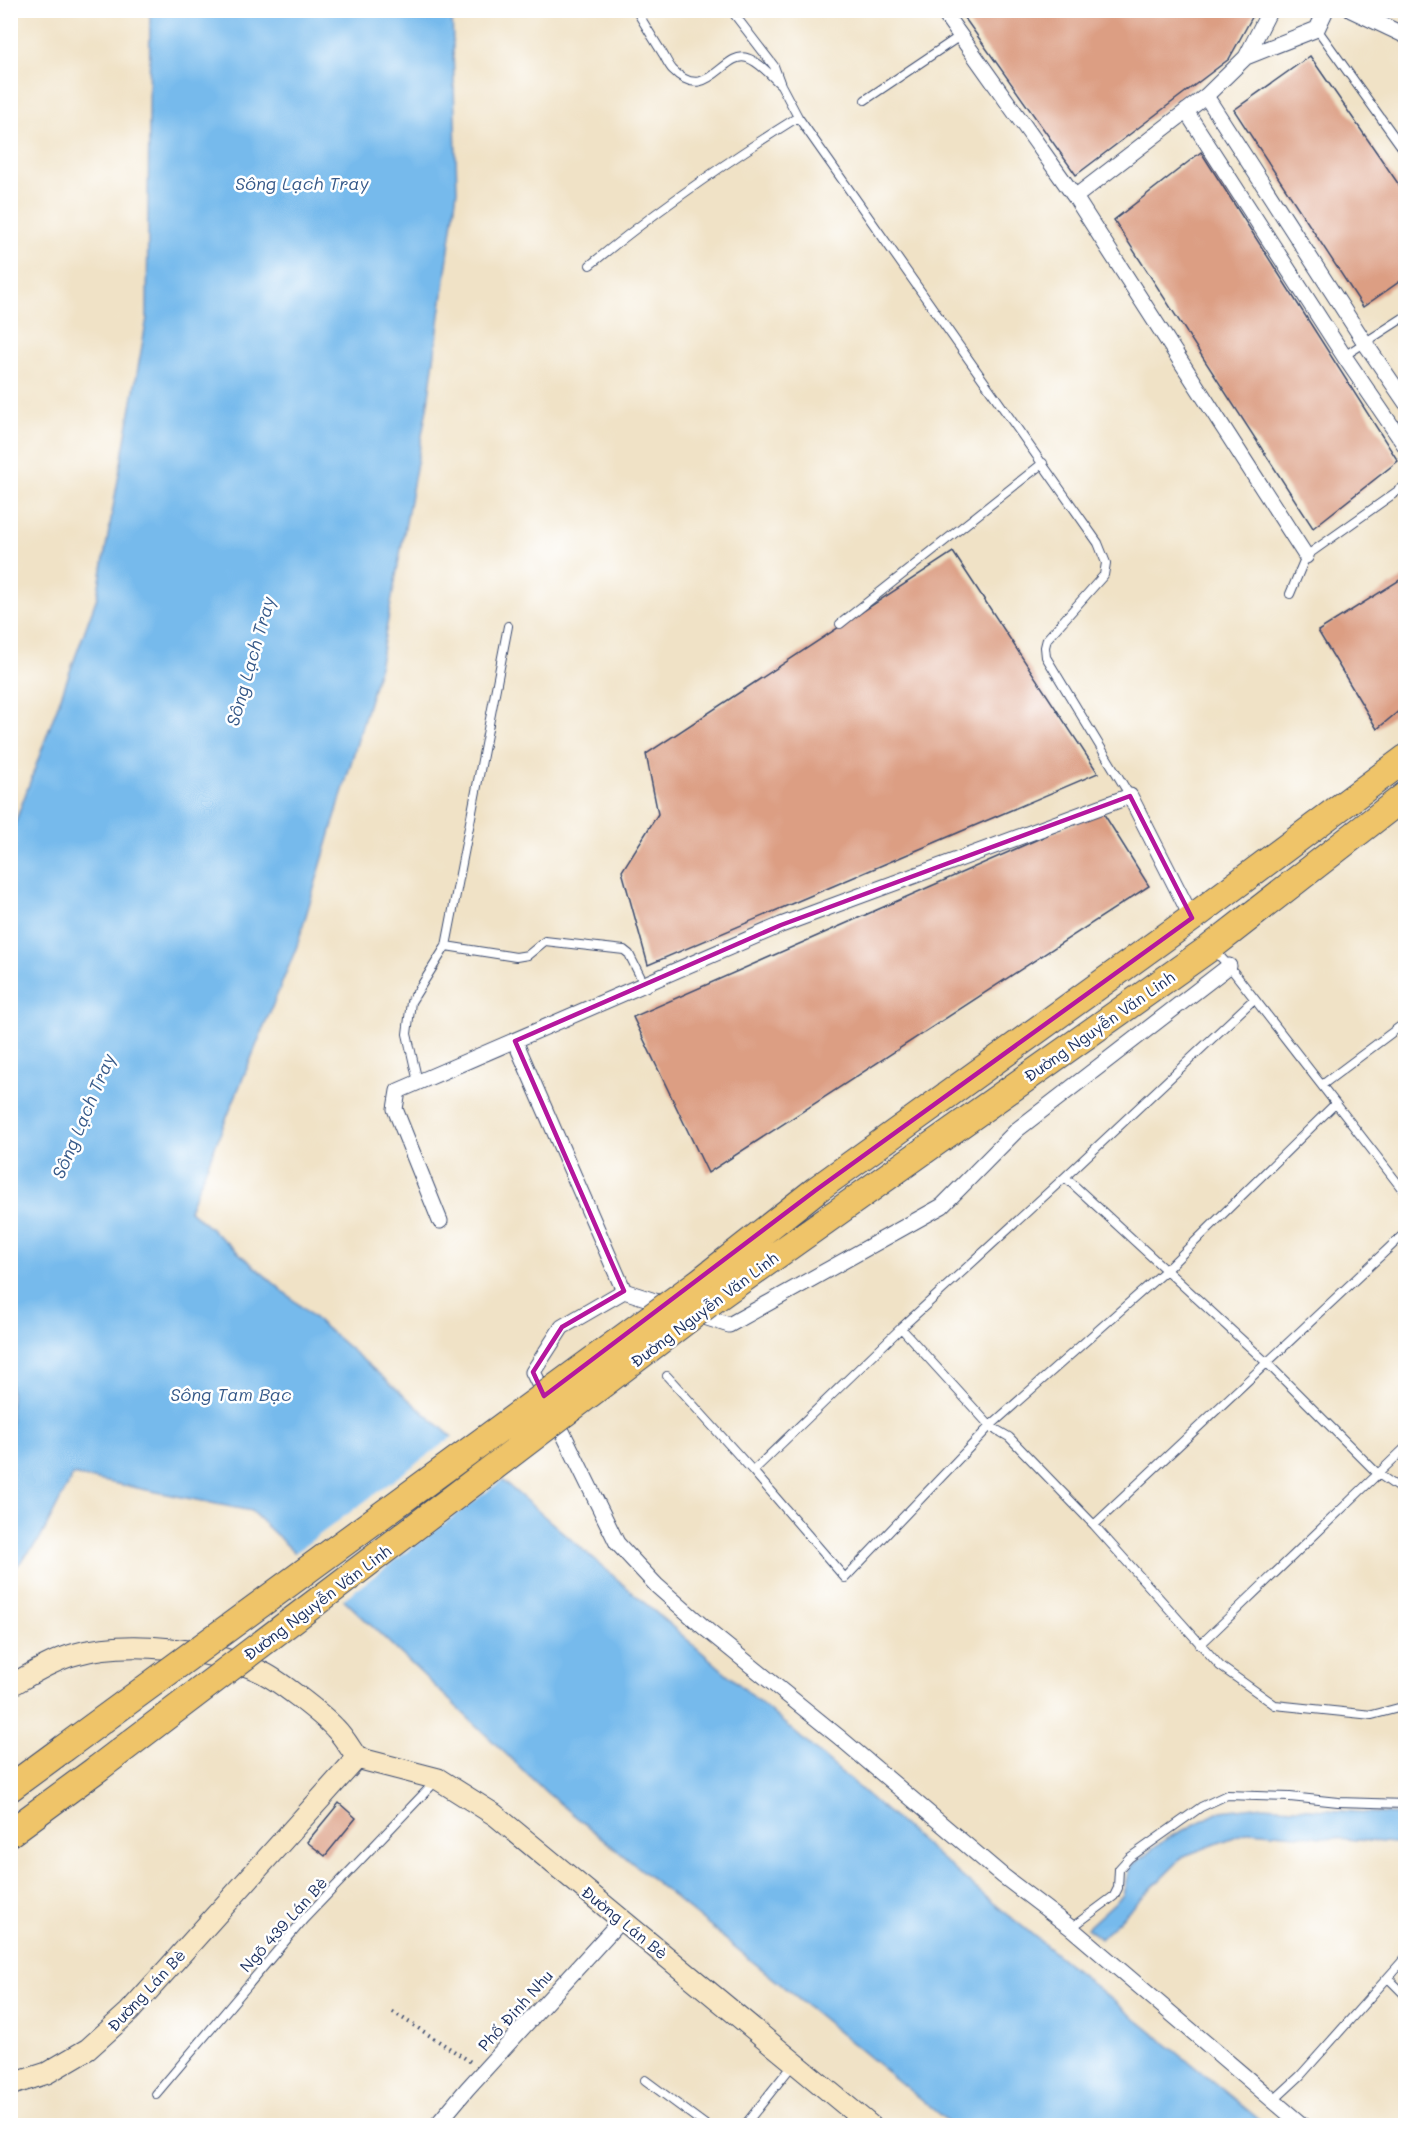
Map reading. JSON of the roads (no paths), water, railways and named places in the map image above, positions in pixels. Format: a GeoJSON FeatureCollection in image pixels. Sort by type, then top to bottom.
{"type":"FeatureCollection","features":[{"type":"Feature","properties":{"kind":"highway","name":"Đường Nguyễn Văn Linh"},"geometry":{"type":"LineString","coordinates":[[10,1833],[97,1769],[703,1294],[816,1190],[1192,918],[1406,758]]}},
{"type":"Feature","properties":{"kind":"highway","name":"Đường Nguyễn Văn Linh"},"geometry":{"type":"LineString","coordinates":[[10,1788],[703,1294],[1220,957],[1406,795]]}},
{"type":"Feature","properties":{"kind":"main road"},"geometry":{"type":"LineString","coordinates":[[10,1686],[34,1672],[76,1654],[120,1647],[155,1647],[216,1657],[261,1671],[336,1729],[357,1758]]}},
{"type":"Feature","properties":{"kind":"main road","name":"Đường Lán Bè"},"geometry":{"type":"LineString","coordinates":[[10,2085],[47,2073],[88,2049],[129,2012],[357,1758],[438,1779],[495,1815],[795,2062],[862,2123]]}},
{"type":"Feature","properties":{"kind":"street"},"geometry":{"type":"LineString","coordinates":[[942,10],[1075,197],[1306,556]]}},
{"type":"Feature","properties":{"kind":"street"},"geometry":{"type":"LineString","coordinates":[[1075,197],[1206,96],[1246,57],[1269,10]]}},
{"type":"Feature","properties":{"kind":"street"},"geometry":{"type":"LineString","coordinates":[[1246,57],[1317,29],[1326,10]]}},
{"type":"Feature","properties":{"kind":"street"},"geometry":{"type":"LineString","coordinates":[[1351,10],[1406,36]]}},
{"type":"Feature","properties":{"kind":"street"},"geometry":{"type":"LineString","coordinates":[[1206,96],[1406,403]]}},
{"type":"Feature","properties":{"kind":"street"},"geometry":{"type":"LineString","coordinates":[[1186,111],[1344,356],[1406,447]]}},
{"type":"Feature","properties":{"kind":"street"},"geometry":{"type":"LineString","coordinates":[[440,1221],[396,1109],[398,1091],[781,925],[1130,796],[1192,918]]}},
{"type":"Feature","properties":{"kind":"street"},"geometry":{"type":"LineString","coordinates":[[1220,957],[1018,1129],[942,1206],[729,1325],[624,1291],[562,1327],[533,1372],[617,1543],[657,1586],[1003,1876],[1071,1929],[1303,2126]]}},
{"type":"Feature","properties":{"kind":"street"},"geometry":{"type":"LineString","coordinates":[[515,1041],[624,1291]]}},
{"type":"Feature","properties":{"kind":"street","name":"Phố Đinh Nhu"},"geometry":{"type":"LineString","coordinates":[[436,2126],[622,1919]]}},
{"type":"Feature","properties":{"kind":"lane"},"geometry":{"type":"LineString","coordinates":[[636,10],[673,70],[693,82],[700,82],[736,59],[744,57],[758,64],[781,85]]}},
{"type":"Feature","properties":{"kind":"lane"},"geometry":{"type":"LineString","coordinates":[[731,10],[774,66],[798,117],[1098,543],[1106,562],[1104,575],[1047,639],[1046,657],[1130,796]]}},
{"type":"Feature","properties":{"kind":"lane"},"geometry":{"type":"LineString","coordinates":[[1317,29],[1406,153]]}},
{"type":"Feature","properties":{"kind":"lane"},"geometry":{"type":"LineString","coordinates":[[865,100],[960,36]]}},
{"type":"Feature","properties":{"kind":"lane"},"geometry":{"type":"LineString","coordinates":[[590,265],[624,237],[704,179],[798,117]]}},
{"type":"Feature","properties":{"kind":"lane"},"geometry":{"type":"LineString","coordinates":[[1344,356],[1406,316]]}},
{"type":"Feature","properties":{"kind":"lane"},"geometry":{"type":"LineString","coordinates":[[840,624],[1043,463]]}},
{"type":"Feature","properties":{"kind":"lane"},"geometry":{"type":"LineString","coordinates":[[1290,594],[1306,556],[1406,485]]}},
{"type":"Feature","properties":{"kind":"lane"},"geometry":{"type":"LineString","coordinates":[[418,1082],[407,1034],[411,1002],[446,946],[508,626]]}},
{"type":"Feature","properties":{"kind":"lane"},"geometry":{"type":"LineString","coordinates":[[446,946],[516,957],[528,955],[545,940],[624,950],[629,954],[645,984]]}},
{"type":"Feature","properties":{"kind":"lane"},"geometry":{"type":"LineString","coordinates":[[1220,957],[1406,1194]]}},
{"type":"Feature","properties":{"kind":"lane"},"geometry":{"type":"LineString","coordinates":[[753,1471],[901,1328],[1065,1178],[1254,999]]}},
{"type":"Feature","properties":{"kind":"lane"},"geometry":{"type":"LineString","coordinates":[[1322,1085],[1406,1022]]}},
{"type":"Feature","properties":{"kind":"lane"},"geometry":{"type":"LineString","coordinates":[[667,1376],[753,1471],[844,1578],[990,1426],[1166,1271],[1335,1104]]}},
{"type":"Feature","properties":{"kind":"lane"},"geometry":{"type":"LineString","coordinates":[[1065,1178],[1267,1363],[1377,1473],[1406,1493]]}},
{"type":"Feature","properties":{"kind":"lane"},"geometry":{"type":"LineString","coordinates":[[1094,1525],[1406,1232]]}},
{"type":"Feature","properties":{"kind":"lane"},"geometry":{"type":"LineString","coordinates":[[901,1328],[990,1426],[1009,1437],[1094,1525],[1220,1666],[1275,1705],[1372,1715],[1406,1706]]}},
{"type":"Feature","properties":{"kind":"lane"},"geometry":{"type":"LineString","coordinates":[[1200,1645],[1406,1447]]}},
{"type":"Feature","properties":{"kind":"lane","name":"Ngõ 439 Lán Bè"},"geometry":{"type":"LineString","coordinates":[[156,2094],[304,1919],[438,1779]]}},
{"type":"Feature","properties":{"kind":"lane"},"geometry":{"type":"LineString","coordinates":[[1071,1929],[1114,1896],[1118,1888],[1119,1869],[1129,1858],[1201,1807],[1227,1795],[1406,1804]]}},
{"type":"Feature","properties":{"kind":"lane"},"geometry":{"type":"LineString","coordinates":[[1273,2101],[1300,2076],[1406,1957]]}},
{"type":"Feature","properties":{"kind":"lane"},"geometry":{"type":"LineString","coordinates":[[1388,1978],[1406,1996]]}},
{"type":"Feature","properties":{"kind":"lane"},"geometry":{"type":"LineString","coordinates":[[744,2126],[795,2062]]}},
{"type":"Feature","properties":{"kind":"lane"},"geometry":{"type":"LineString","coordinates":[[645,2080],[706,2126]]}},
{"type":"Feature","properties":{"kind":"water"},"geometry":{"type":"Polygon","coordinates":[[[148,11],[452,11],[457,191],[428,403],[379,668],[297,946],[189,1210],[980,1892],[1266,2125],[952,2125],[547,1793],[251,1511],[73,1475],[40,1539],[11,1573],[10,837],[97,597],[147,318],[150,17],[148,11]]]}},
{"type":"Feature","properties":{"kind":"water"},"geometry":{"type":"Polygon","coordinates":[[[1263,1806],[1405,1815],[1405,1844],[1250,1831],[1184,1856],[1100,1939],[1087,1928],[1123,1895],[1129,1868],[1166,1839],[1221,1811],[1263,1806]]]}},
{"type":"Feature","properties":{"kind":"water label","name":"Sông Lạch Tray"},"geometry":{"type":"Point","coordinates":[302,183]}},
{"type":"Feature","properties":{"kind":"water label","name":"Sông Lạch Tray"},"geometry":{"type":"Point","coordinates":[250,661]}},
{"type":"Feature","properties":{"kind":"water label","name":"Sông Lạch Tray"},"geometry":{"type":"Point","coordinates":[83,1116]}},
{"type":"Feature","properties":{"kind":"water label","name":"Sông Tam Bạc"},"geometry":{"type":"Point","coordinates":[231,1394]}}]}
